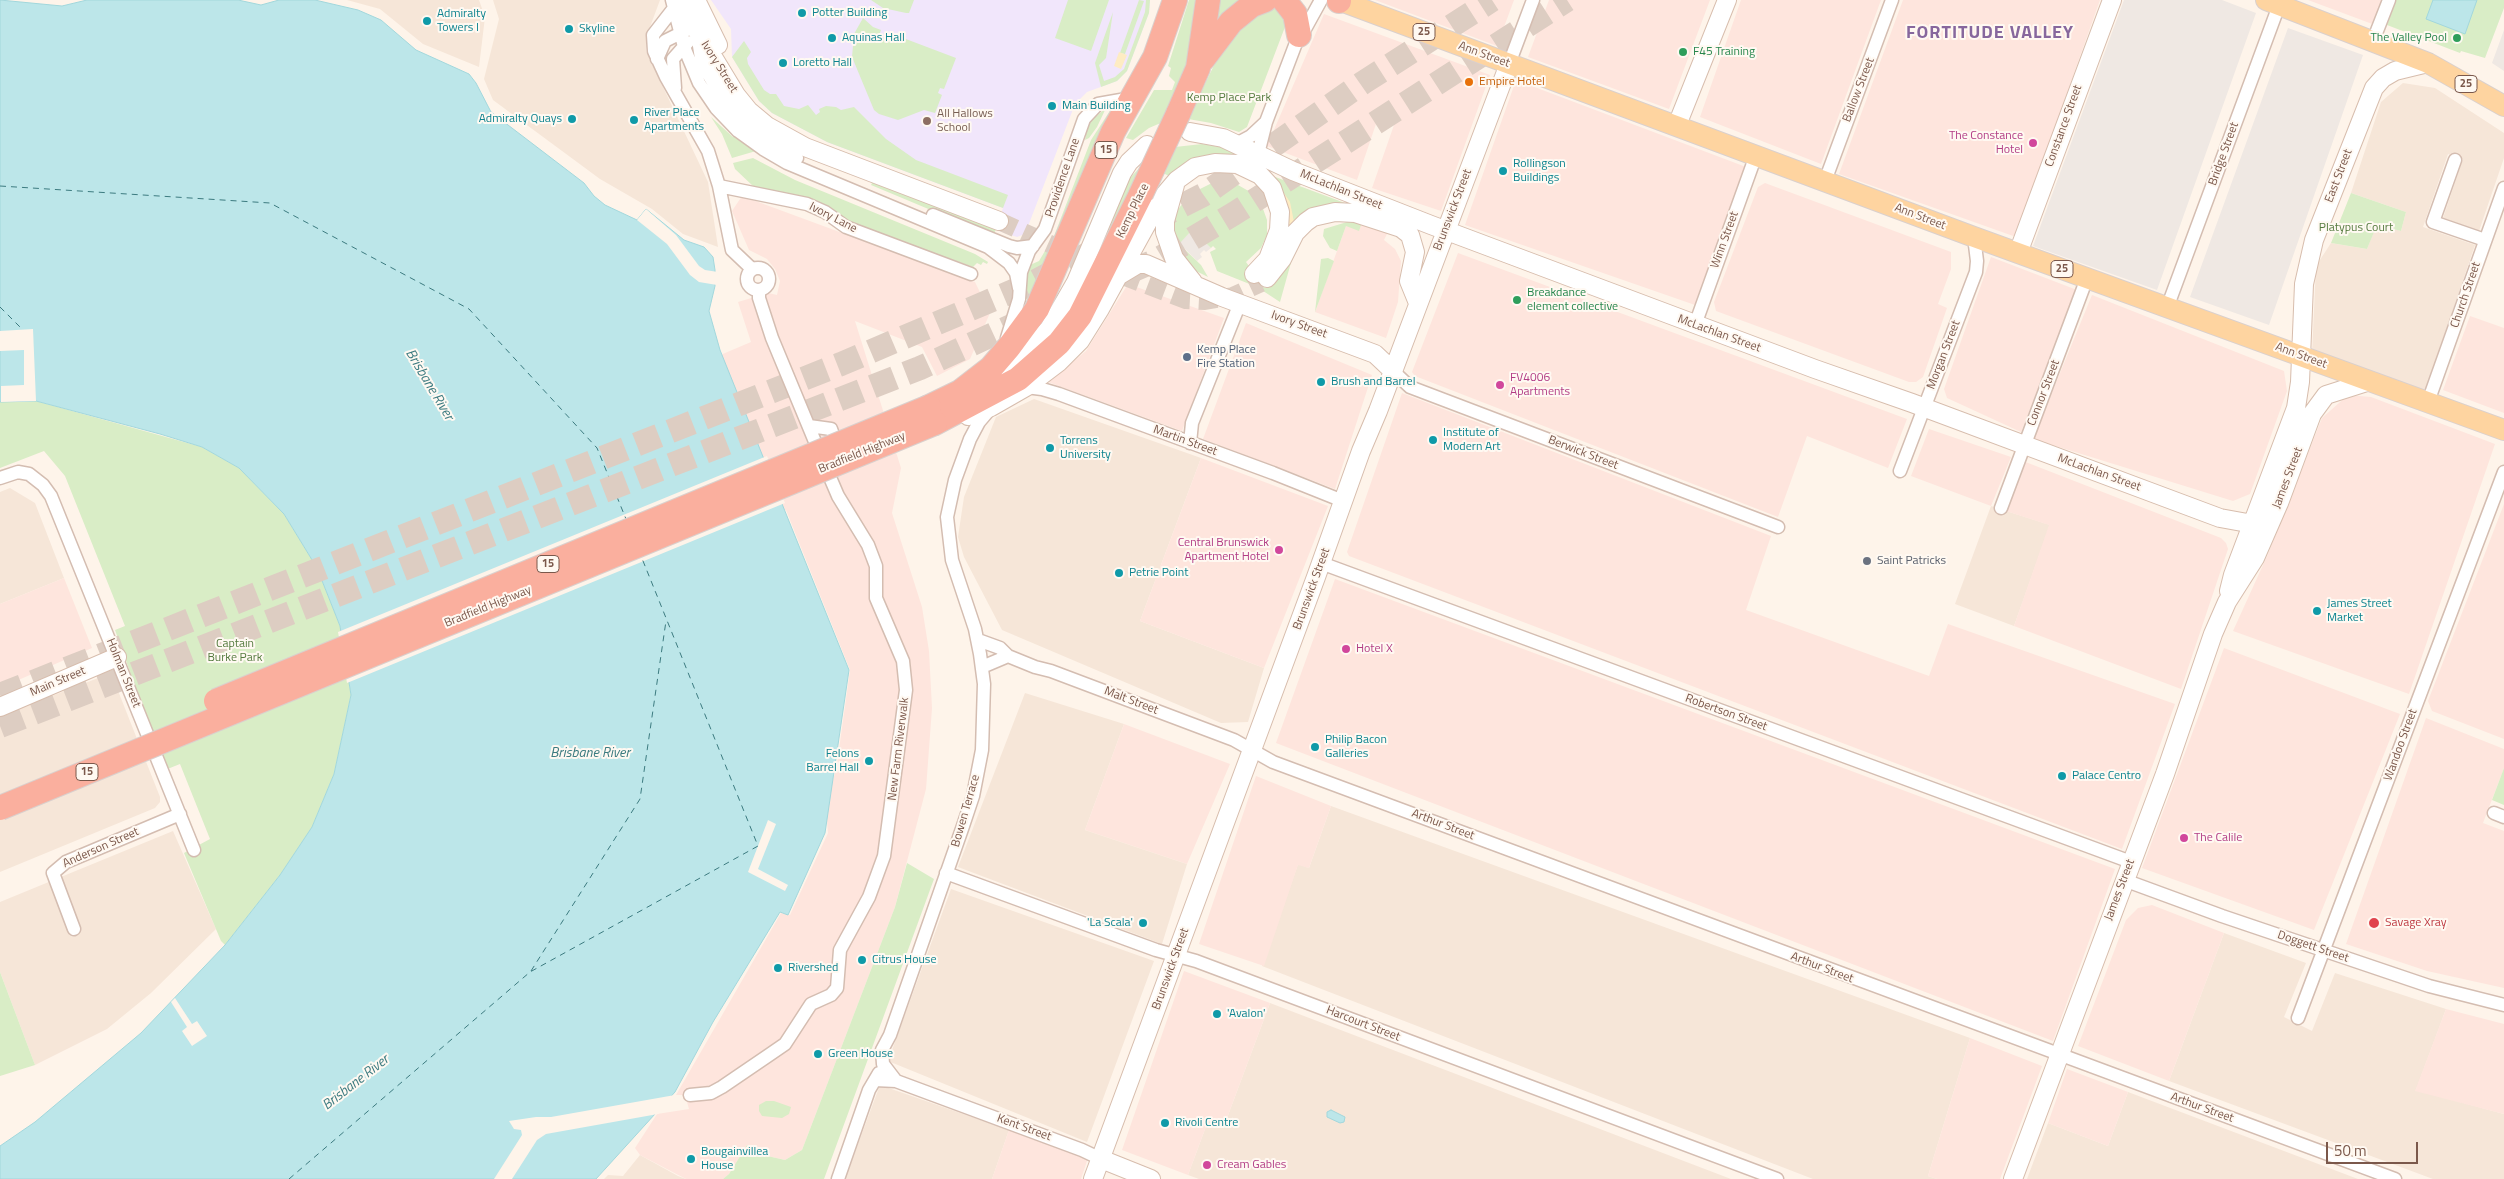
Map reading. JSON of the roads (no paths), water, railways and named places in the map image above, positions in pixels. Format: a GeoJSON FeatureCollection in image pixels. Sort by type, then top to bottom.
{"type":"FeatureCollection","features":[{"type":"Feature","properties":{"kind":"highway","name":"Kemp Place"},"geometry":{"type":"LineString","coordinates":[[996,398],[1034,367],[1070,330],[1080,316],[1141,194],[1184,123],[1198,68],[1208,0]]}},
{"type":"Feature","properties":{"kind":"highway"},"geometry":{"type":"LineString","coordinates":[[1198,68],[1231,22],[1252,5],[1265,0]]}},
{"type":"Feature","properties":{"kind":"highway"},"geometry":{"type":"LineString","coordinates":[[1284,0],[1295,14],[1299,35]]}},
{"type":"Feature","properties":{"kind":"highway","name":"15"},"geometry":{"type":"LineString","coordinates":[[977,380],[999,359],[1029,322],[1045,294],[1113,132],[1155,57],[1171,3]]}},
{"type":"Feature","properties":{"kind":"highway","name":"Bradfield Highway"},"geometry":{"type":"LineString","coordinates":[[0,808],[934,417],[960,392],[977,380]]}},
{"type":"Feature","properties":{"kind":"highway","name":"Bradfield Highway"},"geometry":{"type":"LineString","coordinates":[[0,790],[934,417],[996,398]]}},
{"type":"Feature","properties":{"kind":"main road","name":"Ivory Street"},"geometry":{"type":"LineString","coordinates":[[688,31],[749,111],[771,129],[804,147],[1000,217],[795,132],[772,118],[753,102],[716,41],[696,0]]}},
{"type":"Feature","properties":{"kind":"main road","name":"Ann Street"},"geometry":{"type":"LineString","coordinates":[[1339,0],[1974,237],[2504,430]]}},
{"type":"Feature","properties":{"kind":"main road"},"geometry":{"type":"LineString","coordinates":[[1677,125],[1727,0]]}},
{"type":"Feature","properties":{"kind":"main road","name":"Constance Street"},"geometry":{"type":"LineString","coordinates":[[2018,253],[2112,0]]}},
{"type":"Feature","properties":{"kind":"main road"},"geometry":{"type":"LineString","coordinates":[[2275,2],[2428,63]]}},
{"type":"Feature","properties":{"kind":"main road"},"geometry":{"type":"LineString","coordinates":[[676,3],[688,31]]}},
{"type":"Feature","properties":{"kind":"main road","name":"25"},"geometry":{"type":"LineString","coordinates":[[2428,63],[2504,106]]}},
{"type":"Feature","properties":{"kind":"main road","name":"East Street"},"geometry":{"type":"LineString","coordinates":[[2301,356],[2307,264],[2314,240],[2371,93],[2380,81],[2390,74],[2428,63]]}},
{"type":"Feature","properties":{"kind":"main road","name":"Brunswick Street"},"geometry":{"type":"LineString","coordinates":[[1093,1179],[1343,501],[1509,64]]}},
{"type":"Feature","properties":{"kind":"main road","name":"McLachlan Street"},"geometry":{"type":"LineString","coordinates":[[1184,123],[1236,144],[1292,171],[1694,325],[1924,407],[2024,446],[2231,521],[2253,524]]}},
{"type":"Feature","properties":{"kind":"main road"},"geometry":{"type":"LineString","coordinates":[[977,380],[999,372],[1019,360],[1048,329],[1076,282],[1122,172],[1133,158],[1147,146]]}},
{"type":"Feature","properties":{"kind":"main road"},"geometry":{"type":"LineString","coordinates":[[1177,180],[1195,167],[1226,162],[1248,167],[1272,188],[1278,204],[1279,230],[1268,259],[1258,278],[1278,266],[1295,233],[1313,217],[1334,212],[1355,213],[1401,228],[1410,235],[1415,252],[1410,280],[1418,303]]}},
{"type":"Feature","properties":{"kind":"main road","name":"Ivory Street"},"geometry":{"type":"LineString","coordinates":[[1177,180],[1165,221],[1167,242],[1179,266],[1201,287]]}},
{"type":"Feature","properties":{"kind":"main road","name":"Kemp Place"},"geometry":{"type":"LineString","coordinates":[[996,398],[1026,387],[1059,362],[1080,342],[1094,320],[1153,210],[1177,180]]}},
{"type":"Feature","properties":{"kind":"main road","name":"Ivory Street"},"geometry":{"type":"LineString","coordinates":[[1118,276],[1138,264],[1146,264],[1240,303],[1375,354],[1393,371]]}},
{"type":"Feature","properties":{"kind":"main road","name":"James Street"},"geometry":{"type":"LineString","coordinates":[[2251,551],[2253,524],[2296,408],[2301,356]]}},
{"type":"Feature","properties":{"kind":"main road","name":"James Street"},"geometry":{"type":"LineString","coordinates":[[2013,1179],[2165,774],[2213,634],[2227,602],[2233,575],[2251,551],[2279,503],[2312,414],[2320,400],[2332,392],[2370,381]]}},
{"type":"Feature","properties":{"kind":"main road"},"geometry":{"type":"LineString","coordinates":[[2231,521],[2251,551]]}},
{"type":"Feature","properties":{"kind":"main road","name":"Main Street"},"geometry":{"type":"LineString","coordinates":[[0,707],[117,657]]}},
{"type":"Feature","properties":{"kind":"main road","name":"Kent Street"},"geometry":{"type":"LineString","coordinates":[[1101,1159],[1151,1179]]}},
{"type":"Feature","properties":{"kind":"street"},"geometry":{"type":"LineString","coordinates":[[675,90],[672,63],[675,55],[684,47],[688,31],[696,17],[690,0]]}},
{"type":"Feature","properties":{"kind":"street"},"geometry":{"type":"LineString","coordinates":[[1258,154],[1266,122],[1299,35],[1305,29],[1321,0]]}},
{"type":"Feature","properties":{"kind":"street","name":"Brunswick Street"},"geometry":{"type":"LineString","coordinates":[[1509,64],[1533,0]]}},
{"type":"Feature","properties":{"kind":"street","name":"Ballow Street"},"geometry":{"type":"LineString","coordinates":[[1825,180],[1892,0]]}},
{"type":"Feature","properties":{"kind":"street"},"geometry":{"type":"LineString","coordinates":[[2373,41],[2389,0]]}},
{"type":"Feature","properties":{"kind":"street","name":"Bridge Street"},"geometry":{"type":"LineString","coordinates":[[2167,308],[2275,2]]}},
{"type":"Feature","properties":{"kind":"street"},"geometry":{"type":"LineString","coordinates":[[676,3],[653,35],[653,46],[657,59],[708,151],[719,186]]}},
{"type":"Feature","properties":{"kind":"street"},"geometry":{"type":"LineString","coordinates":[[657,59],[663,44],[688,31],[705,31],[716,41]]}},
{"type":"Feature","properties":{"kind":"street","name":"Ivory Street"},"geometry":{"type":"LineString","coordinates":[[688,31],[712,83],[738,119],[759,136],[808,162],[1009,246],[1017,248],[1033,246]]}},
{"type":"Feature","properties":{"kind":"street","name":"Ivory Street"},"geometry":{"type":"LineString","coordinates":[[684,47],[707,96],[726,119],[751,142],[788,163],[988,247],[1009,263],[1016,273],[1019,288]]}},
{"type":"Feature","properties":{"kind":"street","name":"Providence Lane"},"geometry":{"type":"LineString","coordinates":[[1019,288],[1021,272],[1033,246],[1045,229],[1088,113],[1098,104],[1134,97]]}},
{"type":"Feature","properties":{"kind":"street"},"geometry":{"type":"LineString","coordinates":[[1236,144],[1252,136],[1266,122]]}},
{"type":"Feature","properties":{"kind":"street","name":"Winn Street"},"geometry":{"type":"LineString","coordinates":[[1694,325],[1756,155]]}},
{"type":"Feature","properties":{"kind":"street"},"geometry":{"type":"LineString","coordinates":[[2455,160],[2433,222],[2485,240]]}},
{"type":"Feature","properties":{"kind":"street","name":"New Farm Riverwalk"},"geometry":{"type":"LineString","coordinates":[[690,1096],[711,1093],[722,1088],[785,1044],[811,1004],[832,995],[837,988],[840,950],[869,897],[884,856],[906,690],[906,672],[903,661],[876,598],[876,566],[868,545],[838,496],[828,475],[772,338],[759,298],[759,290],[751,288],[747,282],[747,275],[752,269],[732,250],[719,186]]}},
{"type":"Feature","properties":{"kind":"street","name":"Ivory Lane"},"geometry":{"type":"LineString","coordinates":[[719,186],[807,204],[825,212],[846,227],[971,274]]}},
{"type":"Feature","properties":{"kind":"street","name":"Church Street"},"geometry":{"type":"LineString","coordinates":[[2428,402],[2504,188]]}},
{"type":"Feature","properties":{"kind":"street","name":"Morgan Street"},"geometry":{"type":"LineString","coordinates":[[1900,471],[1976,272],[1977,261],[1974,237]]}},
{"type":"Feature","properties":{"kind":"street","name":"Connor Street"},"geometry":{"type":"LineString","coordinates":[[2001,508],[2088,278]]}},
{"type":"Feature","properties":{"kind":"street"},"geometry":{"type":"LineString","coordinates":[[999,359],[1013,320],[1019,288]]}},
{"type":"Feature","properties":{"kind":"street"},"geometry":{"type":"LineString","coordinates":[[1190,443],[1192,423],[1200,408],[1240,303]]}},
{"type":"Feature","properties":{"kind":"street","name":"Berwick Street"},"geometry":{"type":"LineString","coordinates":[[1393,371],[1410,387],[1778,527]]}},
{"type":"Feature","properties":{"kind":"street","name":"Martin Street"},"geometry":{"type":"LineString","coordinates":[[1026,387],[1054,393],[1343,501]]}},
{"type":"Feature","properties":{"kind":"street","name":"Bowen Terrace"},"geometry":{"type":"LineString","coordinates":[[838,1179],[869,1090],[883,1064],[882,1048],[890,1035],[973,796],[982,750],[984,712],[982,667],[978,640],[952,560],[947,517],[955,480],[970,439],[979,422],[996,398]]}},
{"type":"Feature","properties":{"kind":"street"},"geometry":{"type":"LineString","coordinates":[[809,426],[831,429],[846,468],[828,475]]}},
{"type":"Feature","properties":{"kind":"street","name":"Holman Street"},"geometry":{"type":"LineString","coordinates":[[0,478],[18,472],[29,474],[44,484],[51,496],[194,850]]}},
{"type":"Feature","properties":{"kind":"street","name":"Wandoo Street"},"geometry":{"type":"LineString","coordinates":[[2298,1018],[2325,951],[2504,472]]}},
{"type":"Feature","properties":{"kind":"street","name":"Robertson Street"},"geometry":{"type":"LineString","coordinates":[[1321,563],[2131,862]]}},
{"type":"Feature","properties":{"kind":"street","name":"Malt Street"},"geometry":{"type":"LineString","coordinates":[[978,640],[1000,648],[1008,656],[1234,740],[1252,750]]}},
{"type":"Feature","properties":{"kind":"street"},"geometry":{"type":"LineString","coordinates":[[982,667],[1008,656]]}},
{"type":"Feature","properties":{"kind":"street","name":"Arthur Street"},"geometry":{"type":"LineString","coordinates":[[1252,750],[1273,762],[2395,1179]]}},
{"type":"Feature","properties":{"kind":"street","name":"Anderson Street"},"geometry":{"type":"LineString","coordinates":[[74,929],[53,873],[66,862],[180,814]]}},
{"type":"Feature","properties":{"kind":"street","name":"Harcourt Street"},"geometry":{"type":"LineString","coordinates":[[946,873],[1176,956],[1196,961],[1777,1179]]}},
{"type":"Feature","properties":{"kind":"street","name":"Doggett Street"},"geometry":{"type":"LineString","coordinates":[[2124,880],[2428,986],[2504,1005]]}},
{"type":"Feature","properties":{"kind":"street"},"geometry":{"type":"LineString","coordinates":[[883,1064],[896,1081]]}},
{"type":"Feature","properties":{"kind":"street","name":"Kent Street"},"geometry":{"type":"LineString","coordinates":[[875,1080],[896,1081],[1082,1150],[1101,1159]]}},
{"type":"Feature","properties":{"kind":"water","name":"Brisbane River"},"geometry":{"type":"Polygon","coordinates":[[[0,0],[62,6],[87,0],[238,0],[261,5],[279,0],[315,0],[358,10],[381,20],[416,50],[469,74],[476,83],[491,112],[584,183],[594,196],[605,205],[637,220],[646,209],[684,240],[704,247],[713,257],[715,286],[709,311],[720,350],[849,670],[825,833],[788,915],[780,912],[713,1022],[675,1092],[596,1179],[0,1179],[0,1146],[35,1122],[141,1033],[225,945],[280,875],[312,827],[334,774],[351,695],[340,626],[317,568],[284,514],[239,468],[202,447],[160,434],[36,401],[0,402],[0,0]]]}},
{"type":"Feature","properties":{"kind":"water"},"geometry":{"type":"Polygon","coordinates":[[[2433,0],[2477,0],[2465,34],[2426,19],[2433,0]]]}},
{"type":"Feature","properties":{"kind":"water"},"geometry":{"type":"Polygon","coordinates":[[[1331,1110],[1345,1117],[1344,1122],[1340,1123],[1327,1117],[1327,1112],[1331,1110]]]}},
{"type":"Feature","properties":{"kind":"tunnel"},"geometry":{"type":"LineString","coordinates":[[1150,222],[1203,195],[1364,82],[1492,0]]}},
{"type":"Feature","properties":{"kind":"tunnel"},"geometry":{"type":"LineString","coordinates":[[1129,272],[1157,260],[1235,213],[1567,0]]}},
{"type":"Feature","properties":{"kind":"tunnel"},"geometry":{"type":"LineString","coordinates":[[999,221],[1112,272],[1186,300],[1205,301],[1233,296],[1261,283]]}},
{"type":"Feature","properties":{"kind":"tunnel"},"geometry":{"type":"LineString","coordinates":[[0,695],[841,364],[1032,283],[1105,245]]}},
{"type":"Feature","properties":{"kind":"tunnel"},"geometry":{"type":"LineString","coordinates":[[0,726],[920,368],[1033,316]]}},
{"type":"Feature","properties":{"kind":"place","name":"Potter Building"},"geometry":{"type":"Point","coordinates":[802,13]}},
{"type":"Feature","properties":{"kind":"place","name":"Admiralty Towers I"},"geometry":{"type":"Point","coordinates":[427,21]}},
{"type":"Feature","properties":{"kind":"place","name":"Skyline"},"geometry":{"type":"Point","coordinates":[569,29]}},
{"type":"Feature","properties":{"kind":"place","name":"Aquinas Hall"},"geometry":{"type":"Point","coordinates":[832,38]}},
{"type":"Feature","properties":{"kind":"place","name":"The Valley Pool"},"geometry":{"type":"Point","coordinates":[2457,38]}},
{"type":"Feature","properties":{"kind":"place","name":"F45 Training"},"geometry":{"type":"Point","coordinates":[1683,52]}},
{"type":"Feature","properties":{"kind":"place","name":"Loretto Hall"},"geometry":{"type":"Point","coordinates":[783,63]}},
{"type":"Feature","properties":{"kind":"place","name":"Empire Hotel"},"geometry":{"type":"Point","coordinates":[1469,82]}},
{"type":"Feature","properties":{"kind":"place","name":"Main Building"},"geometry":{"type":"Point","coordinates":[1052,106]}},
{"type":"Feature","properties":{"kind":"place","name":"Admiralty Quays"},"geometry":{"type":"Point","coordinates":[572,119]}},
{"type":"Feature","properties":{"kind":"place","name":"River Place Apartments"},"geometry":{"type":"Point","coordinates":[634,120]}},
{"type":"Feature","properties":{"kind":"place","name":"All Hallows School"},"geometry":{"type":"Point","coordinates":[927,121]}},
{"type":"Feature","properties":{"kind":"place","name":"The Constance Hotel"},"geometry":{"type":"Point","coordinates":[2033,143]}},
{"type":"Feature","properties":{"kind":"place","name":"Rollingson Buildings"},"geometry":{"type":"Point","coordinates":[1503,171]}},
{"type":"Feature","properties":{"kind":"place","name":"Breakdance element collective"},"geometry":{"type":"Point","coordinates":[1517,300]}},
{"type":"Feature","properties":{"kind":"place","name":"Kemp Place Fire Station"},"geometry":{"type":"Point","coordinates":[1187,357]}},
{"type":"Feature","properties":{"kind":"place","name":"Brush and Barrel"},"geometry":{"type":"Point","coordinates":[1321,382]}},
{"type":"Feature","properties":{"kind":"place","name":"FV4006 Apartments"},"geometry":{"type":"Point","coordinates":[1500,385]}},
{"type":"Feature","properties":{"kind":"place","name":"Institute of Modern Art"},"geometry":{"type":"Point","coordinates":[1433,440]}},
{"type":"Feature","properties":{"kind":"place","name":"Torrens University"},"geometry":{"type":"Point","coordinates":[1050,448]}},
{"type":"Feature","properties":{"kind":"place","name":"Central Brunswick Apartment Hotel"},"geometry":{"type":"Point","coordinates":[1279,550]}},
{"type":"Feature","properties":{"kind":"place","name":"Saint Patricks"},"geometry":{"type":"Point","coordinates":[1867,561]}},
{"type":"Feature","properties":{"kind":"place","name":"Petrie Point"},"geometry":{"type":"Point","coordinates":[1119,573]}},
{"type":"Feature","properties":{"kind":"place","name":"James Street Market"},"geometry":{"type":"Point","coordinates":[2317,611]}},
{"type":"Feature","properties":{"kind":"place","name":"Hotel X"},"geometry":{"type":"Point","coordinates":[1346,649]}},
{"type":"Feature","properties":{"kind":"place","name":"Philip Bacon Galleries"},"geometry":{"type":"Point","coordinates":[1315,747]}},
{"type":"Feature","properties":{"kind":"place","name":"Felons Barrel Hall"},"geometry":{"type":"Point","coordinates":[869,761]}},
{"type":"Feature","properties":{"kind":"place","name":"Palace Centro"},"geometry":{"type":"Point","coordinates":[2062,776]}},
{"type":"Feature","properties":{"kind":"place","name":"The Calile"},"geometry":{"type":"Point","coordinates":[2184,838]}},
{"type":"Feature","properties":{"kind":"place","name":"'La Scala'"},"geometry":{"type":"Point","coordinates":[1143,923]}},
{"type":"Feature","properties":{"kind":"place","name":"Savage Xray"},"geometry":{"type":"Point","coordinates":[2374,923]}},
{"type":"Feature","properties":{"kind":"place","name":"Citrus House"},"geometry":{"type":"Point","coordinates":[862,960]}},
{"type":"Feature","properties":{"kind":"place","name":"Rivershed"},"geometry":{"type":"Point","coordinates":[778,968]}},
{"type":"Feature","properties":{"kind":"place","name":"'Avalon'"},"geometry":{"type":"Point","coordinates":[1217,1014]}},
{"type":"Feature","properties":{"kind":"place","name":"Green House"},"geometry":{"type":"Point","coordinates":[818,1054]}},
{"type":"Feature","properties":{"kind":"place","name":"Rivoli Centre"},"geometry":{"type":"Point","coordinates":[1165,1123]}},
{"type":"Feature","properties":{"kind":"place","name":"Bougainvillea House"},"geometry":{"type":"Point","coordinates":[691,1159]}},
{"type":"Feature","properties":{"kind":"place","name":"Cream Gables"},"geometry":{"type":"Point","coordinates":[1207,1165]}},
{"type":"Feature","properties":{"kind":"district","name":"FORTITUDE VALLEY"},"geometry":{"type":"Point","coordinates":[1990,34]}},
{"type":"Feature","properties":{"kind":"park label","name":"Kemp Place Park"},"geometry":{"type":"Point","coordinates":[1229,98]}},
{"type":"Feature","properties":{"kind":"park label","name":"Platypus Court"},"geometry":{"type":"Point","coordinates":[2356,228]}},
{"type":"Feature","properties":{"kind":"park label","name":"Captain Burke Park"},"geometry":{"type":"Point","coordinates":[235,651]}}]}
